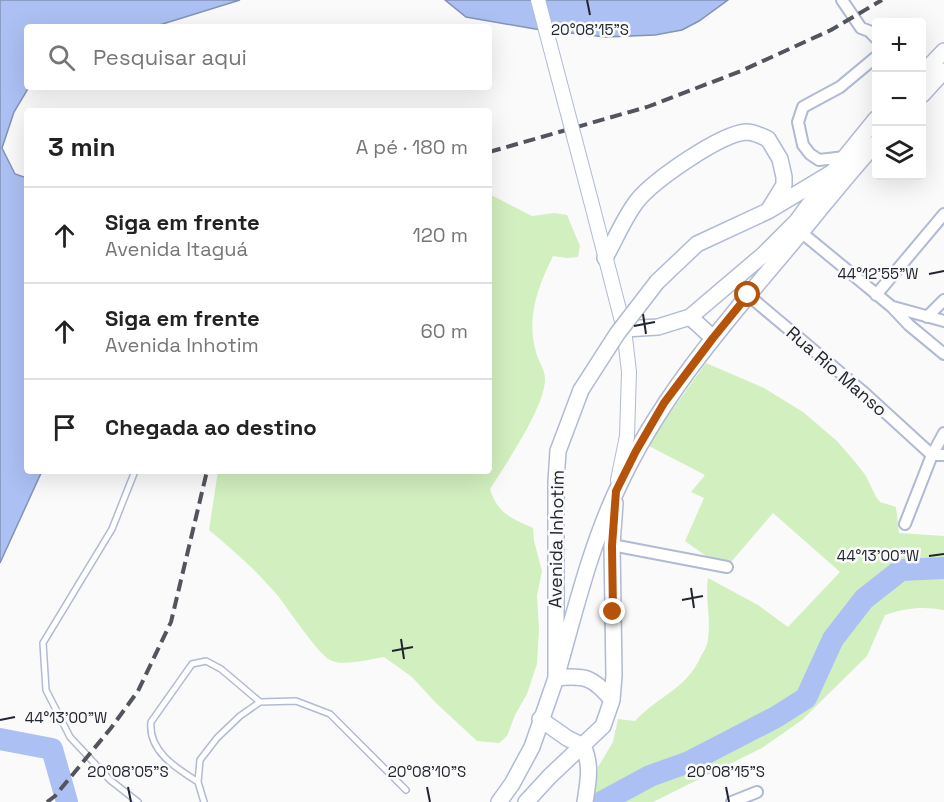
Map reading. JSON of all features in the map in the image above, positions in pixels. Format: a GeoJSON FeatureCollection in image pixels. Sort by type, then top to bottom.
{"type":"FeatureCollection","features":[{"type":"Feature","properties":{"kind":"main road"},"geometry":{"type":"LineString","coordinates":[[923,72],[944,51]]}},
{"type":"Feature","properties":{"kind":"main road"},"geometry":{"type":"LineString","coordinates":[[926,90],[944,71]]}},
{"type":"Feature","properties":{"kind":"main road","name":"Avenida Inhotim"},"geometry":{"type":"LineString","coordinates":[[499,802],[512,784],[532,747],[556,678],[558,451],[581,390],[617,334],[657,282],[697,244],[768,211],[833,172],[872,124]]}},
{"type":"Feature","properties":{"kind":"main road"},"geometry":{"type":"LineString","coordinates":[[604,258],[637,201],[652,186],[716,143],[740,134],[748,132],[768,139],[782,165],[784,185],[768,211]]}},
{"type":"Feature","properties":{"kind":"main road"},"geometry":{"type":"LineString","coordinates":[[624,329],[658,327],[690,317],[797,229],[872,148]]}},
{"type":"Feature","properties":{"kind":"main road"},"geometry":{"type":"LineString","coordinates":[[612,700],[600,685],[589,678],[574,676],[556,678],[594,544],[616,491],[664,403],[797,229],[833,172]]}},
{"type":"Feature","properties":{"kind":"main road"},"geometry":{"type":"LineString","coordinates":[[690,317],[713,338]]}},
{"type":"Feature","properties":{"kind":"main road"},"geometry":{"type":"LineString","coordinates":[[526,802],[603,726],[612,700],[614,675],[612,546],[616,491]]}},
{"type":"Feature","properties":{"kind":"main road"},"geometry":{"type":"LineString","coordinates":[[540,719],[583,746],[590,766],[586,795]]}},
{"type":"Feature","properties":{"kind":"street"},"geometry":{"type":"LineString","coordinates":[[538,0],[624,329],[629,372],[629,404],[627,436],[616,491]]}},
{"type":"Feature","properties":{"kind":"street"},"geometry":{"type":"LineString","coordinates":[[842,0],[861,28],[872,34]]}},
{"type":"Feature","properties":{"kind":"street"},"geometry":{"type":"LineString","coordinates":[[845,157],[819,160],[810,154],[803,145],[798,122],[803,107],[840,87],[872,60]]}},
{"type":"Feature","properties":{"kind":"street"},"geometry":{"type":"LineString","coordinates":[[876,295],[944,214]]}},
{"type":"Feature","properties":{"kind":"street"},"geometry":{"type":"LineString","coordinates":[[797,229],[892,307],[909,325],[944,354]]}},
{"type":"Feature","properties":{"kind":"street","name":"Rua Rio Manso"},"geometry":{"type":"LineString","coordinates":[[734,280],[748,295],[932,455]]}},
{"type":"Feature","properties":{"kind":"street"},"geometry":{"type":"LineString","coordinates":[[927,317],[944,300]]}},
{"type":"Feature","properties":{"kind":"street"},"geometry":{"type":"LineString","coordinates":[[892,307],[944,321]]}},
{"type":"Feature","properties":{"kind":"street"},"geometry":{"type":"LineString","coordinates":[[905,524],[932,455],[944,433]]}},
{"type":"Feature","properties":{"kind":"street"},"geometry":{"type":"LineString","coordinates":[[932,455],[944,455]]}},
{"type":"Feature","properties":{"kind":"street"},"geometry":{"type":"LineString","coordinates":[[612,546],[727,567]]}},
{"type":"Feature","properties":{"kind":"street"},"geometry":{"type":"LineString","coordinates":[[732,802],[757,792]]}},
{"type":"Feature","properties":{"kind":"lane"},"geometry":{"type":"LineString","coordinates":[[134,474],[112,529],[43,643],[46,690],[70,737],[110,780],[138,802]]}},
{"type":"Feature","properties":{"kind":"lane"},"geometry":{"type":"LineString","coordinates":[[198,783],[173,765],[158,750],[150,730],[151,722],[192,664],[206,661],[221,669],[260,702]]}},
{"type":"Feature","properties":{"kind":"lane"},"geometry":{"type":"LineString","coordinates":[[204,802],[198,783],[200,760],[217,738],[240,716],[260,702],[296,701],[330,714],[406,790]]}},
{"type":"Feature","properties":{"kind":"green space"},"geometry":{"type":"Polygon","coordinates":[[[492,196],[532,216],[554,213],[567,215],[580,246],[578,257],[553,256],[538,291],[533,314],[533,339],[545,375],[544,390],[532,419],[490,489],[501,510],[533,528],[542,571],[537,596],[539,629],[537,664],[527,694],[515,715],[507,736],[499,743],[477,741],[412,677],[384,657],[342,663],[330,660],[311,641],[270,587],[209,530],[218,474],[492,474],[492,196]]]}},
{"type":"Feature","properties":{"kind":"green space"},"geometry":{"type":"Polygon","coordinates":[[[706,363],[764,388],[803,412],[837,441],[866,476],[880,502],[896,507],[899,533],[944,536],[944,610],[914,608],[885,615],[867,656],[802,720],[762,748],[653,802],[593,802],[598,767],[613,742],[618,719],[635,721],[688,677],[705,650],[709,631],[708,578],[758,605],[788,627],[840,572],[773,513],[731,562],[706,556],[685,541],[704,498],[691,492],[705,475],[647,445],[706,363]]]}},
{"type":"Feature","properties":{"kind":"water"},"geometry":{"type":"Polygon","coordinates":[[[0,0],[240,0],[163,24],[24,24],[24,90],[27,90],[14,112],[2,148],[15,174],[24,177],[24,474],[41,474],[0,563],[0,0]]]}},
{"type":"Feature","properties":{"kind":"water"},"geometry":{"type":"Polygon","coordinates":[[[445,0],[728,0],[682,30],[655,35],[606,37],[535,29],[466,17],[445,0]]]}},
{"type":"Feature","properties":{"kind":"waterway"},"geometry":{"type":"LineString","coordinates":[[602,802],[650,776],[689,762],[776,717],[806,698],[833,639],[864,599],[901,570],[944,568]]}},
{"type":"Feature","properties":{"kind":"waterway"},"geometry":{"type":"LineString","coordinates":[[0,739],[52,749],[67,802]]}},
{"type":"Feature","properties":{"kind":"railway"},"geometry":{"type":"LineString","coordinates":[[492,151],[647,107],[741,71],[831,30],[882,0]]}},
{"type":"Feature","properties":{"kind":"railway"},"geometry":{"type":"LineString","coordinates":[[47,802],[55,796],[111,728],[138,691],[171,622],[206,474]]}},
{"type":"Feature","properties":{"kind":"route"},"geometry":{"type":"LineString","coordinates":[[613,612],[612,546],[616,491],[664,403],[748,295]]}}]}
